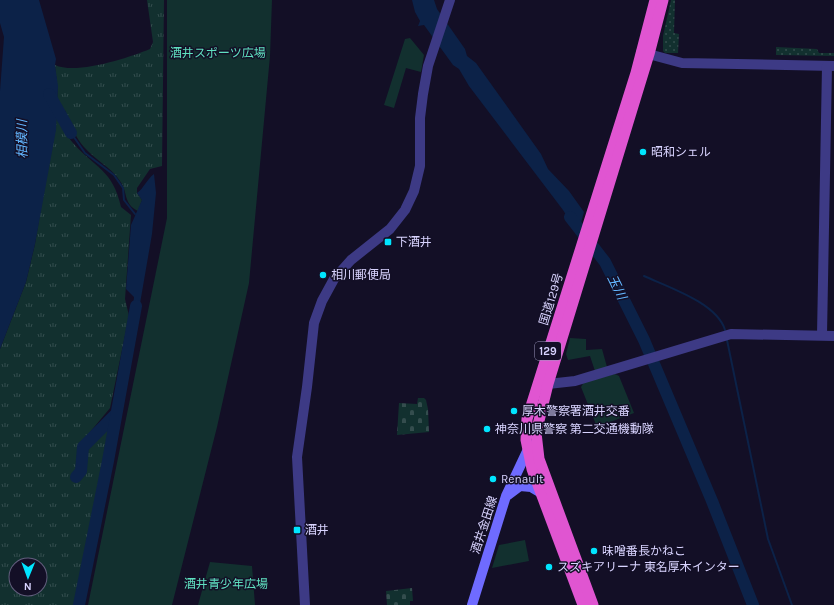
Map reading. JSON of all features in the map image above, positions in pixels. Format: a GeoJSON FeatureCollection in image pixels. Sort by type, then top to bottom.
{"type":"FeatureCollection","features":[{"type":"Feature","properties":{"kind":"highway","name":"国道129号"},"geometry":{"type":"LineString","coordinates":[[593,605],[542,468],[536,433],[548,384],[600,214],[645,53],[655,0]]}},
{"type":"Feature","properties":{"kind":"highway","name":"国道129号"},"geometry":{"type":"LineString","coordinates":[[583,605],[532,469],[528,450],[527,419],[594,204],[663,0]]}},
{"type":"Feature","properties":{"kind":"main road","name":"酒井金田線"},"geometry":{"type":"LineString","coordinates":[[472,605],[506,496],[536,433]]}},
{"type":"Feature","properties":{"kind":"main road"},"geometry":{"type":"LineString","coordinates":[[506,496],[520,486],[531,487],[541,493]]}},
{"type":"Feature","properties":{"kind":"street"},"geometry":{"type":"LineString","coordinates":[[305,605],[297,457],[314,323],[322,301],[334,279],[351,260],[390,230],[410,199],[417,182],[420,166],[420,107],[431,57],[450,0]]}},
{"type":"Feature","properties":{"kind":"street"},"geometry":{"type":"LineString","coordinates":[[645,53],[682,63],[830,66],[829,193],[822,336]]}},
{"type":"Feature","properties":{"kind":"street"},"geometry":{"type":"LineString","coordinates":[[548,384],[575,381],[731,334],[834,336]]}},
{"type":"Feature","properties":{"kind":"green space"},"geometry":{"type":"Polygon","coordinates":[[[147,0],[164,0],[162,166],[150,169],[137,188],[137,193],[142,200],[138,211],[130,205],[122,185],[116,176],[88,152],[81,143],[66,115],[66,111],[59,107],[57,100],[55,65],[64,68],[88,67],[116,61],[150,49],[153,42],[147,0]]]}},
{"type":"Feature","properties":{"kind":"green space","name":"酒井スポーツ広場"},"geometry":{"type":"Polygon","coordinates":[[[167,0],[272,0],[270,56],[249,283],[217,427],[172,605],[88,605],[167,218],[167,0]]]}},
{"type":"Feature","properties":{"kind":"green space"},"geometry":{"type":"Polygon","coordinates":[[[671,0],[675,0],[674,33],[679,34],[678,53],[665,53],[663,51],[663,36],[671,0]]]}},
{"type":"Feature","properties":{"kind":"green space"},"geometry":{"type":"Polygon","coordinates":[[[410,38],[424,55],[421,72],[406,68],[394,108],[384,105],[405,39],[410,38]]]}},
{"type":"Feature","properties":{"kind":"green space"},"geometry":{"type":"Polygon","coordinates":[[[776,47],[817,49],[819,53],[834,53],[834,56],[776,55],[776,47]]]}},
{"type":"Feature","properties":{"kind":"green space"},"geometry":{"type":"Polygon","coordinates":[[[56,117],[73,143],[108,177],[118,195],[121,207],[131,215],[125,299],[129,316],[110,408],[80,444],[80,469],[76,477],[79,479],[85,459],[86,447],[110,423],[112,431],[77,605],[0,605],[0,349],[26,282],[35,244],[56,117]]]}},
{"type":"Feature","properties":{"kind":"green space"},"geometry":{"type":"Polygon","coordinates":[[[570,338],[586,339],[586,350],[602,349],[607,367],[595,371],[590,356],[568,360],[566,354],[570,338]]]}},
{"type":"Feature","properties":{"kind":"green space"},"geometry":{"type":"Polygon","coordinates":[[[615,374],[619,376],[634,413],[597,427],[581,387],[584,382],[615,374]]]}},
{"type":"Feature","properties":{"kind":"green space"},"geometry":{"type":"Polygon","coordinates":[[[418,398],[424,398],[426,400],[429,432],[397,435],[399,403],[417,404],[418,398]]]}},
{"type":"Feature","properties":{"kind":"green space"},"geometry":{"type":"Polygon","coordinates":[[[525,540],[529,561],[492,568],[499,545],[525,540]]]}},
{"type":"Feature","properties":{"kind":"green space","name":"酒井青少年広場"},"geometry":{"type":"Polygon","coordinates":[[[210,562],[252,566],[255,605],[198,605],[210,562]]]}},
{"type":"Feature","properties":{"kind":"green space"},"geometry":{"type":"Polygon","coordinates":[[[412,588],[413,601],[410,601],[410,605],[387,605],[386,591],[412,588]]]}},
{"type":"Feature","properties":{"kind":"water","name":"相模川"},"geometry":{"type":"Polygon","coordinates":[[[0,0],[39,0],[56,59],[55,65],[58,86],[56,130],[35,244],[26,282],[0,349],[0,91],[4,37],[0,23],[0,0]]]}},
{"type":"Feature","properties":{"kind":"water"},"geometry":{"type":"Polygon","coordinates":[[[412,0],[434,0],[437,9],[465,49],[467,56],[476,63],[541,154],[548,169],[569,191],[584,212],[578,234],[563,210],[469,86],[459,69],[453,65],[424,25],[418,26],[420,21],[415,12],[412,0]]]}},
{"type":"Feature","properties":{"kind":"water"},"geometry":{"type":"Polygon","coordinates":[[[154,174],[156,193],[152,234],[137,321],[134,321],[132,318],[134,297],[126,289],[131,225],[142,200],[137,193],[154,174]]]}},
{"type":"Feature","properties":{"kind":"waterway"},"geometry":{"type":"LineString","coordinates":[[49,94],[71,133]]}},
{"type":"Feature","properties":{"kind":"waterway"},"geometry":{"type":"LineString","coordinates":[[71,133],[85,153],[114,175],[123,188],[124,200],[135,214]]}},
{"type":"Feature","properties":{"kind":"waterway","name":"玉川"},"geometry":{"type":"LineString","coordinates":[[570,217],[605,262],[644,340],[712,501],[753,605]]}},
{"type":"Feature","properties":{"kind":"waterway"},"geometry":{"type":"LineString","coordinates":[[644,276],[678,291],[702,304],[720,320],[725,330]]}},
{"type":"Feature","properties":{"kind":"waterway"},"geometry":{"type":"LineString","coordinates":[[79,605],[108,461],[136,306]]}},
{"type":"Feature","properties":{"kind":"waterway"},"geometry":{"type":"LineString","coordinates":[[727,340],[768,539],[792,605]]}},
{"type":"Feature","properties":{"kind":"waterway"},"geometry":{"type":"LineString","coordinates":[[76,477],[81,471],[83,447],[116,414]]}},
{"type":"Feature","properties":{"kind":"place","name":"昭和シェル"},"geometry":{"type":"Point","coordinates":[643,152]}},
{"type":"Feature","properties":{"kind":"place","name":"下酒井"},"geometry":{"type":"Point","coordinates":[388,242]}},
{"type":"Feature","properties":{"kind":"place","name":"相川郵便局"},"geometry":{"type":"Point","coordinates":[323,275]}},
{"type":"Feature","properties":{"kind":"place","name":"厚木警察署酒井交番"},"geometry":{"type":"Point","coordinates":[514,411]}},
{"type":"Feature","properties":{"kind":"place","name":"神奈川県警察 第二交通機動隊"},"geometry":{"type":"Point","coordinates":[487,429]}},
{"type":"Feature","properties":{"kind":"place","name":"Renault"},"geometry":{"type":"Point","coordinates":[493,479]}},
{"type":"Feature","properties":{"kind":"place","name":"酒井"},"geometry":{"type":"Point","coordinates":[297,530]}},
{"type":"Feature","properties":{"kind":"place","name":"味噌番長かねこ"},"geometry":{"type":"Point","coordinates":[594,551]}},
{"type":"Feature","properties":{"kind":"place","name":"スズキアリーナ 東名厚木インター"},"geometry":{"type":"Point","coordinates":[549,567]}}]}
